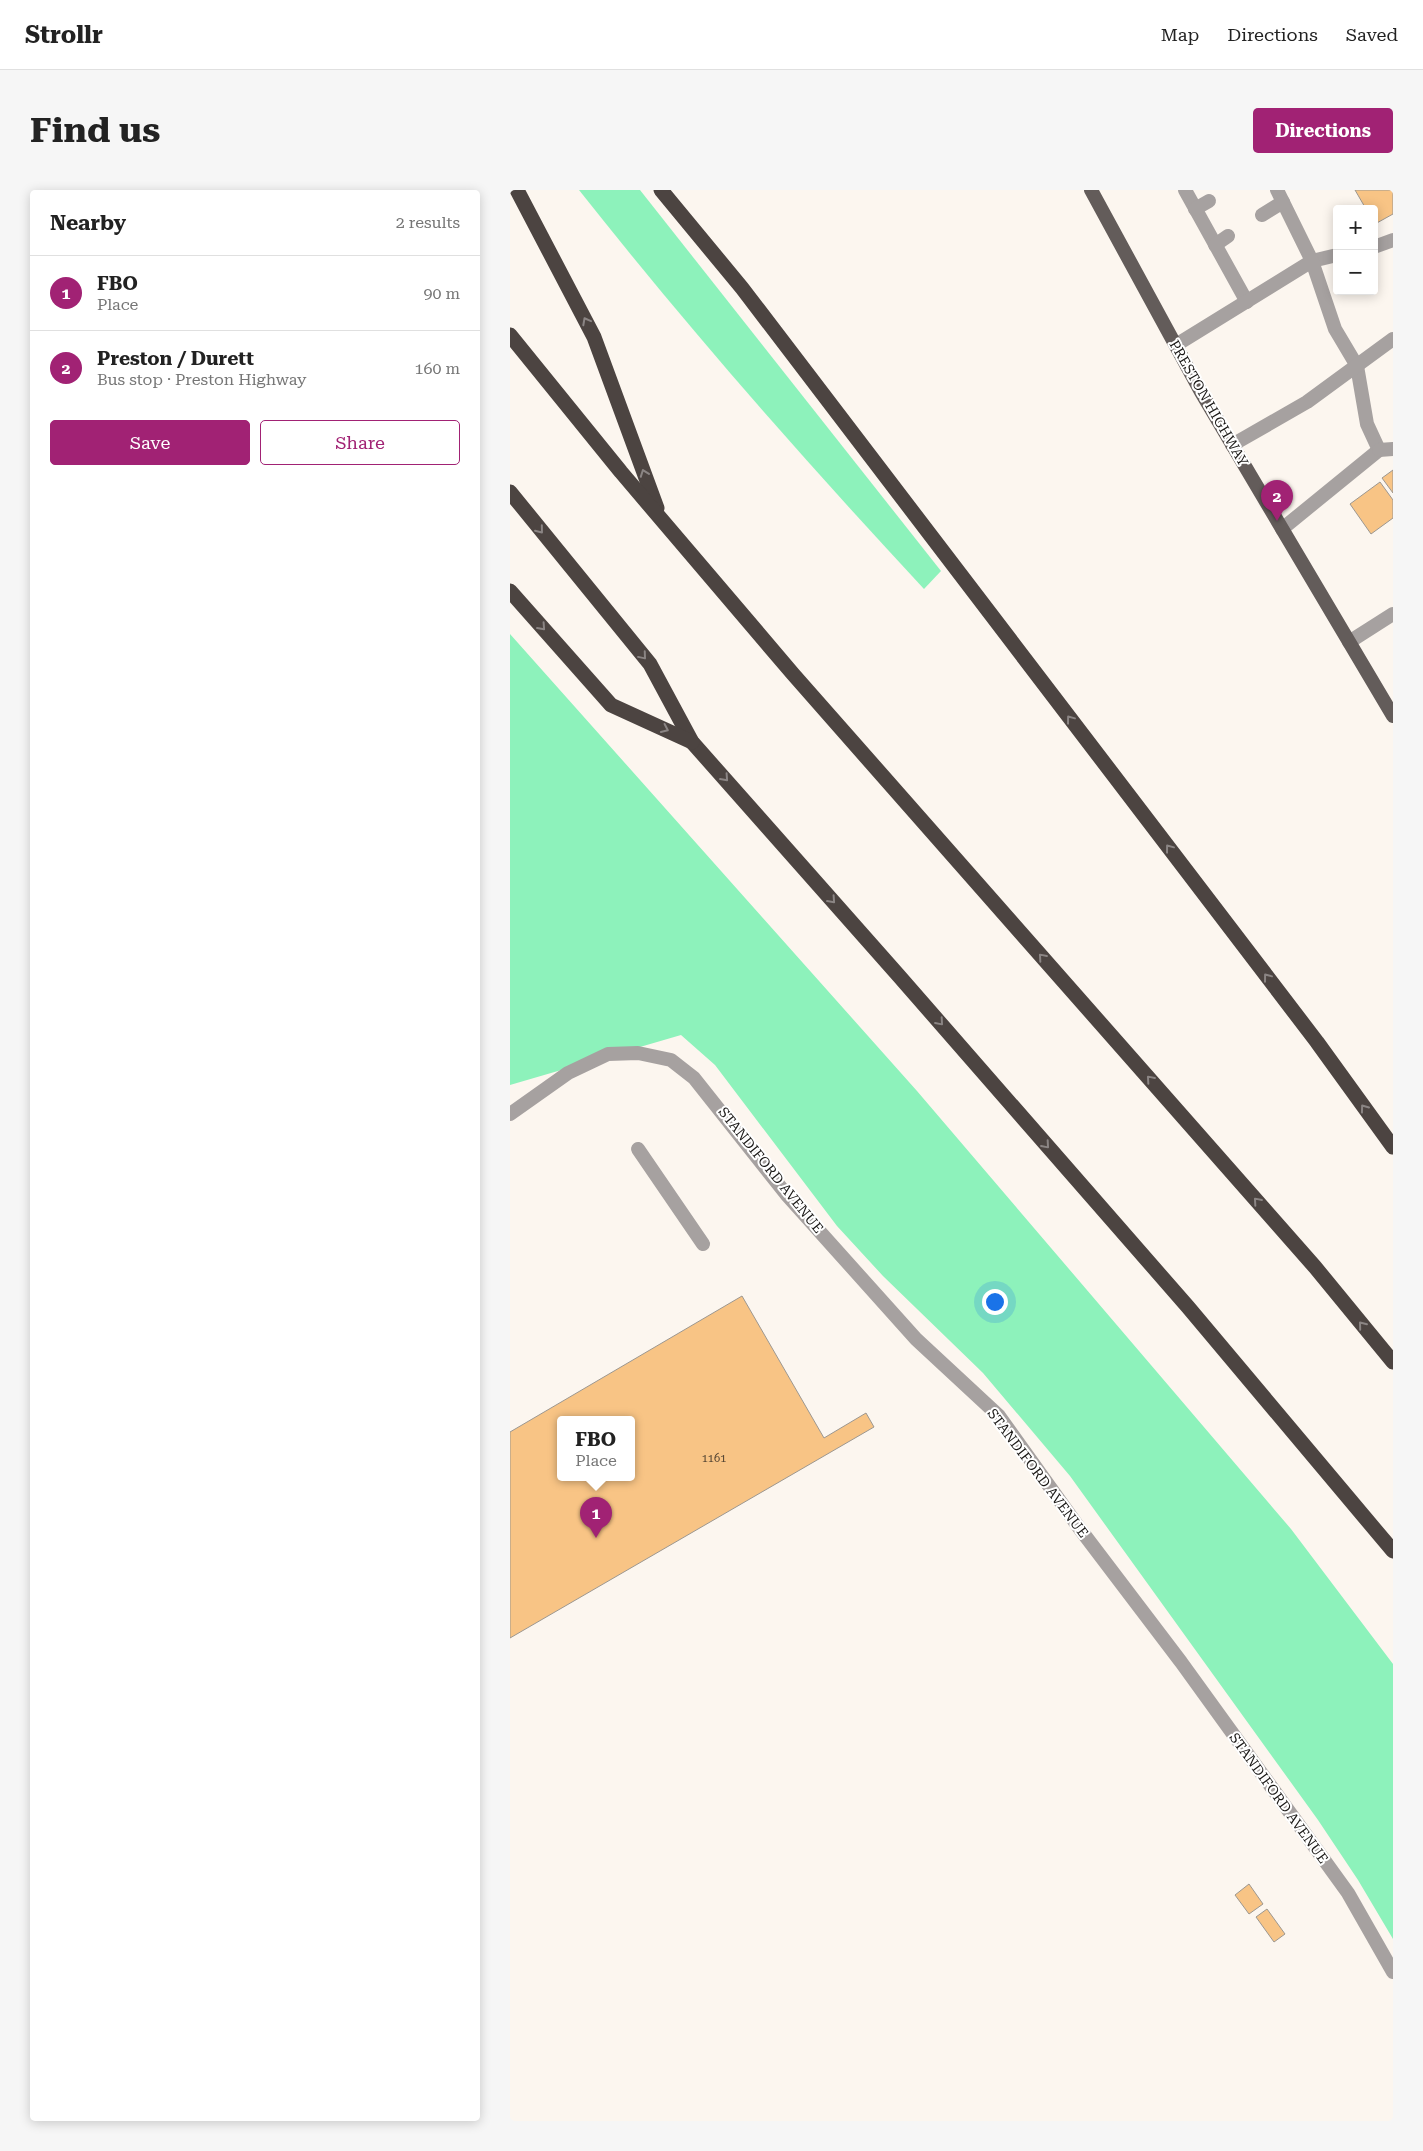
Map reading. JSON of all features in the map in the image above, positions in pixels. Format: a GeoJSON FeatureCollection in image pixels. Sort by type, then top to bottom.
{"type":"FeatureCollection","features":[{"type":"Feature","properties":{"kind":"highway"},"geometry":{"type":"LineString","coordinates":[[517,190],[594,337],[661,518]]}},
{"type":"Feature","properties":{"kind":"highway"},"geometry":{"type":"LineString","coordinates":[[661,190],[748,296],[1317,1042],[1393,1147]]}},
{"type":"Feature","properties":{"kind":"highway"},"geometry":{"type":"LineString","coordinates":[[510,335],[793,674],[1315,1267],[1393,1362]]}},
{"type":"Feature","properties":{"kind":"highway"},"geometry":{"type":"LineString","coordinates":[[510,492],[650,664],[692,742],[1188,1307],[1393,1551]]}},
{"type":"Feature","properties":{"kind":"highway"},"geometry":{"type":"LineString","coordinates":[[510,591],[611,705],[692,742]]}},
{"type":"Feature","properties":{"kind":"main road","name":"PRESTON HIGHWAY"},"geometry":{"type":"LineString","coordinates":[[1091,190],[1232,445],[1393,716]]}},
{"type":"Feature","properties":{"kind":"street"},"geometry":{"type":"LineString","coordinates":[[1185,190],[1246,302]]}},
{"type":"Feature","properties":{"kind":"street"},"geometry":{"type":"LineString","coordinates":[[1262,215],[1280,196],[1312,261],[1335,329],[1357,366],[1367,424],[1386,449],[1282,529]]}},
{"type":"Feature","properties":{"kind":"street"},"geometry":{"type":"LineString","coordinates":[[1195,209],[1209,201]]}},
{"type":"Feature","properties":{"kind":"street"},"geometry":{"type":"LineString","coordinates":[[1214,245],[1228,236]]}},
{"type":"Feature","properties":{"kind":"street"},"geometry":{"type":"LineString","coordinates":[[1378,245],[1393,240]]}},
{"type":"Feature","properties":{"kind":"street"},"geometry":{"type":"LineString","coordinates":[[1176,345],[1312,261],[1333,256]]}},
{"type":"Feature","properties":{"kind":"street"},"geometry":{"type":"LineString","coordinates":[[1232,445],[1307,402],[1393,339]]}},
{"type":"Feature","properties":{"kind":"street"},"geometry":{"type":"LineString","coordinates":[[1349,642],[1393,614]]}},
{"type":"Feature","properties":{"kind":"street","name":"STANDIFORD AVENUE"},"geometry":{"type":"LineString","coordinates":[[510,1114],[568,1073],[608,1054],[638,1053],[671,1060],[694,1078],[792,1202],[916,1339],[999,1416],[1080,1529],[1181,1662],[1348,1893],[1393,1972]]}},
{"type":"Feature","properties":{"kind":"street"},"geometry":{"type":"LineString","coordinates":[[638,1149],[703,1244]]}},
{"type":"Feature","properties":{"kind":"green space"},"geometry":{"type":"Polygon","coordinates":[[[579,190],[640,190],[941,571],[924,589],[747,393],[579,190]]]}},
{"type":"Feature","properties":{"kind":"green space"},"geometry":{"type":"Polygon","coordinates":[[[510,634],[917,1091],[1291,1529],[1393,1664],[1393,1939],[1358,1880],[1318,1820],[1070,1476],[983,1373],[883,1276],[837,1226],[715,1065],[681,1035],[510,1085],[510,634]]]}},
{"type":"Feature","properties":{"kind":"building"},"geometry":{"type":"Polygon","coordinates":[[[1355,190],[1393,190],[1393,214],[1378,222],[1378,205],[1364,205],[1355,190]]]}},
{"type":"Feature","properties":{"kind":"building"},"geometry":{"type":"Polygon","coordinates":[[[1393,470],[1393,493],[1382,478],[1393,470]]]}},
{"type":"Feature","properties":{"kind":"building"},"geometry":{"type":"Polygon","coordinates":[[[1380,482],[1393,500],[1393,518],[1371,534],[1350,504],[1380,482]]]}},
{"type":"Feature","properties":{"kind":"building"},"geometry":{"type":"Polygon","coordinates":[[[742,1296],[824,1438],[866,1413],[874,1427],[510,1638],[510,1432],[742,1296]]]}},
{"type":"Feature","properties":{"kind":"building"},"geometry":{"type":"Polygon","coordinates":[[[1249,1884],[1263,1904],[1249,1914],[1235,1895],[1249,1884]]]}},
{"type":"Feature","properties":{"kind":"building"},"geometry":{"type":"Polygon","coordinates":[[[1267,1909],[1285,1934],[1274,1942],[1256,1917],[1267,1909]]]}},
{"type":"Feature","properties":{"kind":"place","name":"Preston / Durett"},"geometry":{"type":"Point","coordinates":[1277,521]}},
{"type":"Feature","properties":{"kind":"place","name":"FBO"},"geometry":{"type":"Point","coordinates":[596,1538]}}]}
